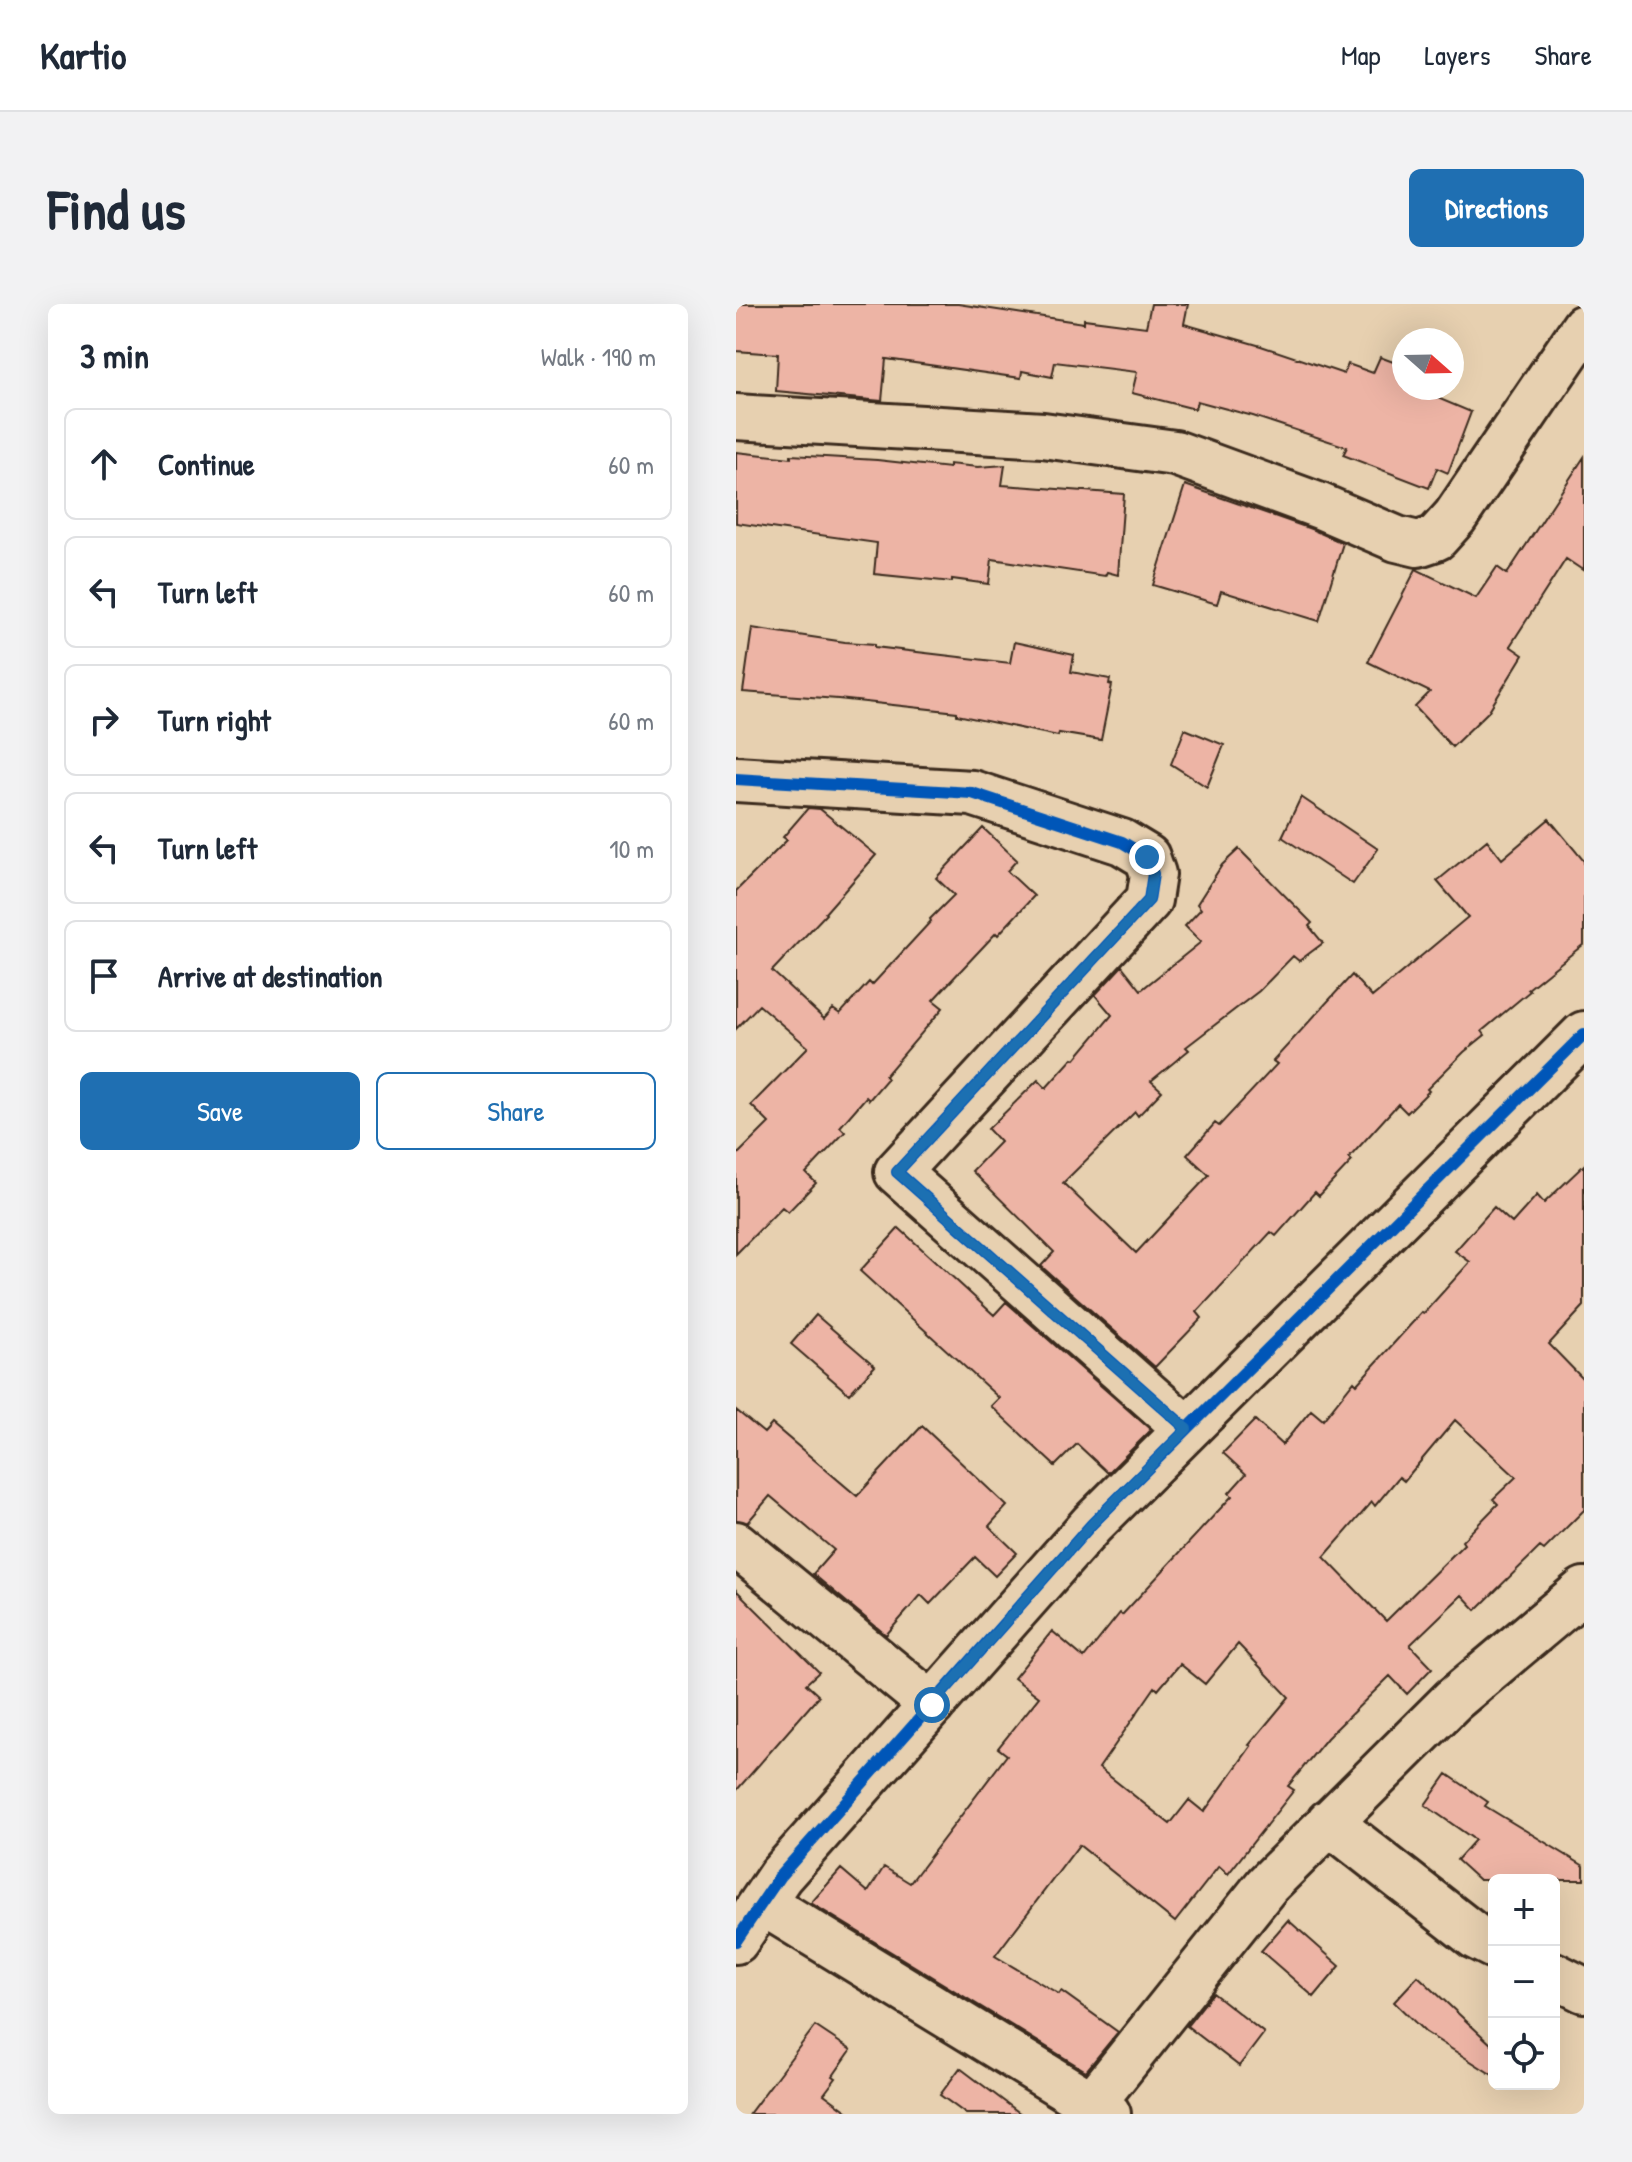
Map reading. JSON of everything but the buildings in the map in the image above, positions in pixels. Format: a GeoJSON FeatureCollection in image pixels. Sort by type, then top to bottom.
{"type":"FeatureCollection","features":[{"type":"Feature","properties":{"kind":"street"},"geometry":{"type":"LineString","coordinates":[[736,417],[1043,435],[1175,453],[1320,506],[1397,539],[1418,544],[1436,538],[1455,517],[1584,327]]}},
{"type":"Feature","properties":{"kind":"street"},"geometry":{"type":"LineString","coordinates":[[736,779],[972,793],[1122,842],[1147,857],[1153,874],[1149,900],[897,1172],[1187,1429]]}},
{"type":"Feature","properties":{"kind":"street"},"geometry":{"type":"LineString","coordinates":[[736,1941],[780,1876],[1092,1524],[1584,1034]]}},
{"type":"Feature","properties":{"kind":"street"},"geometry":{"type":"LineString","coordinates":[[736,1544],[932,1705]]}},
{"type":"Feature","properties":{"kind":"street"},"geometry":{"type":"LineString","coordinates":[[763,1903],[1094,2111],[1267,1885],[1453,1700],[1584,1590]]}},
{"type":"Feature","properties":{"kind":"street"},"geometry":{"type":"LineString","coordinates":[[1329,1822],[1476,1937],[1488,1943]]}},
{"type":"Feature","properties":{"kind":"street"},"geometry":{"type":"LineString","coordinates":[[1560,1978],[1584,1990]]}},
{"type":"Feature","properties":{"kind":"cycle path"},"geometry":{"type":"LineString","coordinates":[[736,779],[972,793],[1122,842],[1147,857],[1153,874],[1149,900],[897,1172],[1187,1429]]}},
{"type":"Feature","properties":{"kind":"cycle path"},"geometry":{"type":"LineString","coordinates":[[736,1941],[780,1876],[1092,1524],[1584,1034]]}},
{"type":"Feature","properties":{"kind":"route"},"geometry":{"type":"LineString","coordinates":[[932,1705],[1092,1524],[1187,1429],[897,1172],[1149,900],[1153,874],[1147,857]]}}]}
